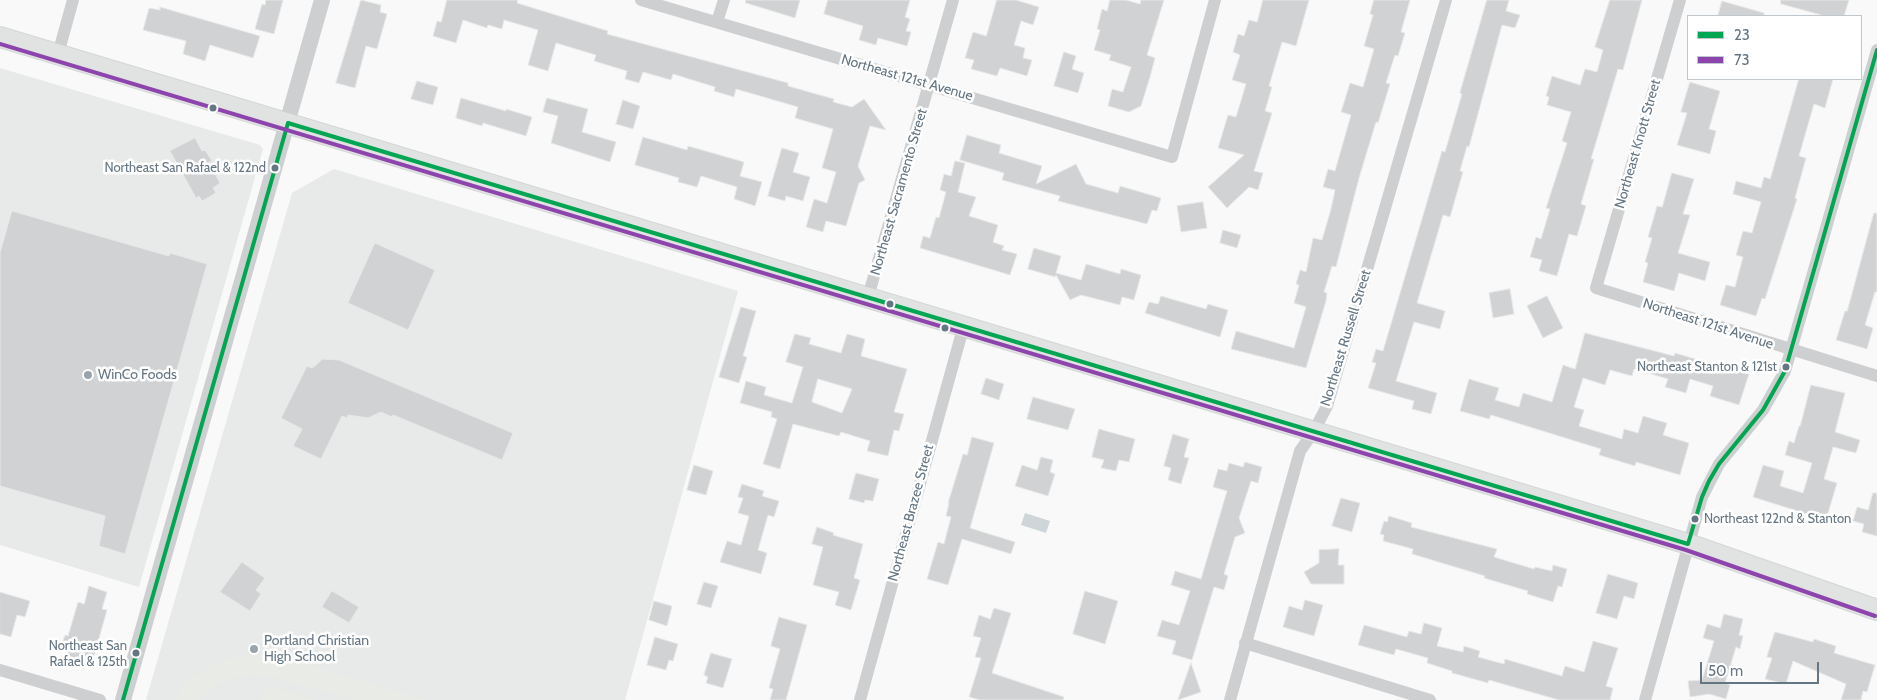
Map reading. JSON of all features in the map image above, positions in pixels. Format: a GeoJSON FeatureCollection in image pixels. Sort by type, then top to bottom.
{"type":"FeatureCollection","features":[{"type":"Feature","properties":{"kind":"main road"},"geometry":{"type":"LineString","coordinates":[[0,37],[1688,544],[1877,610]]}},
{"type":"Feature","properties":{"kind":"street"},"geometry":{"type":"LineString","coordinates":[[58,54],[73,0]]}},
{"type":"Feature","properties":{"kind":"street"},"geometry":{"type":"LineString","coordinates":[[123,700],[322,0]]}},
{"type":"Feature","properties":{"kind":"street","name":"Northeast 121st Avenue"},"geometry":{"type":"LineString","coordinates":[[641,0],[1172,157],[1216,0]]}},
{"type":"Feature","properties":{"kind":"street"},"geometry":{"type":"LineString","coordinates":[[717,22],[724,0]]}},
{"type":"Feature","properties":{"kind":"street","name":"Northeast Sacramento Street"},"geometry":{"type":"LineString","coordinates":[[868,297],[953,0]]}},
{"type":"Feature","properties":{"kind":"street","name":"Northeast Russell Street"},"geometry":{"type":"LineString","coordinates":[[1230,700],[1300,452],[1327,406],[1446,0]]}},
{"type":"Feature","properties":{"kind":"street","name":"Northeast Knott Street"},"geometry":{"type":"LineString","coordinates":[[1596,288],[1680,0]]}},
{"type":"Feature","properties":{"kind":"street"},"geometry":{"type":"LineString","coordinates":[[1645,700],[1702,497],[1719,464],[1767,404],[1785,371],[1877,50]]}},
{"type":"Feature","properties":{"kind":"street","name":"Northeast 121st Avenue"},"geometry":{"type":"LineString","coordinates":[[1596,288],[1877,376]]}},
{"type":"Feature","properties":{"kind":"street","name":"Northeast Brazee Street"},"geometry":{"type":"LineString","coordinates":[[860,700],[964,326]]}},
{"type":"Feature","properties":{"kind":"street"},"geometry":{"type":"LineString","coordinates":[[1245,643],[1430,700]]}},
{"type":"Feature","properties":{"kind":"street"},"geometry":{"type":"LineString","coordinates":[[0,670],[100,700]]}},
{"type":"Feature","properties":{"kind":"shaded area"},"geometry":{"type":"Polygon","coordinates":[[[0,68],[260,145],[263,149],[139,587],[0,545],[0,68]]]}},
{"type":"Feature","properties":{"kind":"shaded area"},"geometry":{"type":"Polygon","coordinates":[[[334,169],[738,291],[625,700],[146,700],[292,193],[334,169]]]}},
{"type":"Feature","properties":{"kind":"shaded area"},"geometry":{"type":"Polygon","coordinates":[[[1025,513],[1050,521],[1046,533],[1021,525],[1025,513]]]}},
{"type":"Feature","properties":{"kind":"shaded area"},"geometry":{"type":"Polygon","coordinates":[[[245,654],[277,655],[425,700],[352,700],[273,677],[248,675],[224,681],[203,695],[200,700],[174,700],[196,674],[222,661],[245,654]]]}},
{"type":"Feature","properties":{"kind":"shaded area"},"geometry":{"type":"Polygon","coordinates":[[[264,685],[316,700],[260,700],[264,685]]]}},
{"type":"Feature","properties":{"kind":"building"},"geometry":{"type":"Polygon","coordinates":[[[266,0],[283,0],[274,34],[255,29],[262,4],[265,5],[266,0]]]}},
{"type":"Feature","properties":{"kind":"building"},"geometry":{"type":"Polygon","coordinates":[[[361,0],[381,5],[380,12],[387,14],[377,49],[366,46],[355,88],[336,83],[361,0]]]}},
{"type":"Feature","properties":{"kind":"building"},"geometry":{"type":"Polygon","coordinates":[[[447,0],[518,0],[517,3],[608,31],[607,34],[788,83],[788,86],[834,99],[833,102],[852,107],[864,99],[886,130],[870,126],[858,166],[865,180],[859,183],[846,226],[826,221],[823,232],[806,227],[814,199],[827,203],[836,172],[822,168],[833,129],[795,118],[798,107],[736,89],[734,97],[714,91],[715,87],[673,74],[671,80],[643,72],[639,83],[625,79],[627,71],[594,61],[596,55],[556,43],[548,71],[528,65],[538,30],[504,20],[502,29],[488,25],[487,28],[463,20],[456,43],[433,36],[437,21],[441,22],[447,0]]]}},
{"type":"Feature","properties":{"kind":"building"},"geometry":{"type":"Polygon","coordinates":[[[746,0],[800,0],[795,18],[746,3],[746,0]]]}},
{"type":"Feature","properties":{"kind":"building"},"geometry":{"type":"Polygon","coordinates":[[[828,0],[910,0],[905,17],[910,19],[906,31],[911,32],[907,46],[878,38],[876,45],[859,40],[863,26],[824,14],[828,0]]]}},
{"type":"Feature","properties":{"kind":"building"},"geometry":{"type":"Polygon","coordinates":[[[997,0],[1016,0],[1039,7],[1033,25],[1021,21],[1014,45],[1025,48],[1023,58],[1032,60],[1027,76],[1000,68],[997,76],[971,69],[974,60],[965,58],[973,32],[986,36],[997,0]]]}},
{"type":"Feature","properties":{"kind":"building"},"geometry":{"type":"Polygon","coordinates":[[[1110,0],[1126,0],[1140,4],[1141,0],[1164,0],[1147,55],[1155,58],[1141,106],[1129,112],[1108,106],[1112,89],[1123,92],[1131,67],[1109,60],[1111,55],[1094,50],[1100,30],[1097,29],[1102,9],[1107,11],[1110,0]]]}},
{"type":"Feature","properties":{"kind":"building"},"geometry":{"type":"Polygon","coordinates":[[[1263,0],[1309,0],[1296,46],[1282,42],[1269,86],[1272,87],[1265,111],[1272,113],[1254,171],[1263,173],[1258,190],[1249,187],[1227,208],[1208,187],[1244,155],[1218,148],[1228,115],[1236,117],[1246,84],[1232,80],[1240,55],[1233,52],[1238,34],[1244,36],[1249,20],[1257,22],[1263,0]]]}},
{"type":"Feature","properties":{"kind":"building"},"geometry":{"type":"Polygon","coordinates":[[[1374,0],[1410,0],[1401,32],[1405,33],[1398,56],[1395,55],[1386,83],[1390,84],[1359,178],[1336,267],[1332,266],[1324,292],[1327,293],[1326,301],[1306,368],[1231,349],[1236,331],[1294,348],[1306,307],[1294,303],[1299,285],[1296,284],[1300,270],[1306,272],[1313,238],[1322,240],[1331,209],[1335,190],[1323,187],[1328,169],[1335,171],[1351,115],[1341,112],[1350,83],[1363,87],[1374,49],[1364,46],[1373,15],[1370,14],[1374,0]]]}},
{"type":"Feature","properties":{"kind":"building"},"geometry":{"type":"Polygon","coordinates":[[[1487,0],[1509,0],[1506,11],[1520,15],[1515,28],[1502,25],[1469,147],[1467,146],[1460,171],[1463,172],[1450,217],[1443,215],[1417,303],[1445,311],[1440,329],[1414,322],[1396,381],[1437,393],[1431,414],[1412,409],[1414,401],[1368,388],[1376,363],[1372,362],[1376,349],[1383,351],[1442,151],[1445,152],[1487,0]]]}},
{"type":"Feature","properties":{"kind":"building"},"geometry":{"type":"Polygon","coordinates":[[[1610,0],[1642,0],[1623,70],[1618,69],[1591,159],[1594,159],[1581,204],[1586,206],[1577,236],[1569,234],[1557,276],[1539,271],[1542,260],[1530,257],[1536,237],[1541,239],[1550,209],[1546,208],[1567,143],[1562,141],[1571,112],[1547,105],[1549,97],[1546,96],[1552,76],[1580,85],[1585,69],[1597,72],[1603,50],[1595,47],[1610,0]]]}},
{"type":"Feature","properties":{"kind":"building"},"geometry":{"type":"Polygon","coordinates":[[[1781,0],[1849,0],[1844,15],[1821,15],[1781,4],[1781,0]]]}},
{"type":"Feature","properties":{"kind":"building"},"geometry":{"type":"Polygon","coordinates":[[[1722,1],[1764,13],[1764,15],[1718,15],[1722,1]]]}},
{"type":"Feature","properties":{"kind":"building"},"geometry":{"type":"Polygon","coordinates":[[[160,7],[260,36],[253,58],[210,45],[205,61],[183,54],[186,41],[143,30],[149,8],[160,10],[160,7]]]}},
{"type":"Feature","properties":{"kind":"building"},"geometry":{"type":"Polygon","coordinates":[[[1064,52],[1076,56],[1072,69],[1084,73],[1078,93],[1054,86],[1064,52]]]}},
{"type":"Feature","properties":{"kind":"building"},"geometry":{"type":"Polygon","coordinates":[[[1799,80],[1833,80],[1825,108],[1814,104],[1799,156],[1806,158],[1795,198],[1797,199],[1765,299],[1762,298],[1756,316],[1720,305],[1726,285],[1735,287],[1743,257],[1736,255],[1743,231],[1752,233],[1761,202],[1733,194],[1736,181],[1761,188],[1764,177],[1770,179],[1799,80]]]}},
{"type":"Feature","properties":{"kind":"building"},"geometry":{"type":"Polygon","coordinates":[[[417,81],[438,87],[433,105],[411,99],[417,81]]]}},
{"type":"Feature","properties":{"kind":"building"},"geometry":{"type":"Polygon","coordinates":[[[1690,82],[1720,91],[1709,129],[1716,131],[1710,154],[1677,145],[1687,113],[1681,112],[1690,82]]]}},
{"type":"Feature","properties":{"kind":"building"},"geometry":{"type":"Polygon","coordinates":[[[461,98],[532,117],[526,136],[483,123],[482,126],[456,118],[461,98]]]}},
{"type":"Feature","properties":{"kind":"building"},"geometry":{"type":"Polygon","coordinates":[[[547,98],[588,109],[582,132],[616,142],[610,162],[551,143],[558,116],[543,112],[547,98]]]}},
{"type":"Feature","properties":{"kind":"building"},"geometry":{"type":"Polygon","coordinates":[[[623,100],[640,106],[633,129],[616,124],[623,100]]]}},
{"type":"Feature","properties":{"kind":"building"},"geometry":{"type":"Polygon","coordinates":[[[967,135],[1001,145],[999,153],[1042,166],[1036,184],[1076,164],[1086,184],[1118,193],[1120,186],[1161,198],[1157,211],[1152,210],[1147,224],[1058,201],[1060,196],[1002,180],[1004,173],[960,160],[967,135]]]}},
{"type":"Feature","properties":{"kind":"building"},"geometry":{"type":"Polygon","coordinates":[[[643,137],[687,150],[688,146],[744,162],[740,176],[762,182],[755,206],[734,199],[737,187],[701,176],[697,187],[678,182],[679,178],[635,165],[643,137]]]}},
{"type":"Feature","properties":{"kind":"building"},"geometry":{"type":"Polygon","coordinates":[[[195,138],[202,151],[205,150],[212,161],[209,162],[220,183],[213,188],[216,193],[202,201],[199,196],[196,198],[170,151],[195,138]]]}},
{"type":"Feature","properties":{"kind":"building"},"geometry":{"type":"Polygon","coordinates":[[[782,148],[799,153],[793,172],[810,177],[803,201],[786,196],[785,201],[768,196],[782,148]]]}},
{"type":"Feature","properties":{"kind":"building"},"geometry":{"type":"Polygon","coordinates":[[[955,161],[965,163],[958,192],[976,197],[969,216],[998,225],[993,242],[1004,246],[1002,250],[1017,254],[1010,275],[920,248],[923,236],[930,238],[936,217],[939,218],[946,192],[940,190],[944,174],[951,176],[955,161]]]}},
{"type":"Feature","properties":{"kind":"building"},"geometry":{"type":"Polygon","coordinates":[[[1672,173],[1694,179],[1683,214],[1690,215],[1678,253],[1710,262],[1705,281],[1679,273],[1674,291],[1643,282],[1648,263],[1645,262],[1652,238],[1648,237],[1657,206],[1662,207],[1672,173]]]}},
{"type":"Feature","properties":{"kind":"building"},"geometry":{"type":"Polygon","coordinates":[[[1203,202],[1207,228],[1181,232],[1177,206],[1203,202]]]}},
{"type":"Feature","properties":{"kind":"building","name":"WinCo Foods"},"geometry":{"type":"Polygon","coordinates":[[[12,211],[169,256],[170,253],[207,264],[125,554],[99,546],[105,516],[0,486],[0,253],[12,211]]]}},
{"type":"Feature","properties":{"kind":"building"},"geometry":{"type":"Polygon","coordinates":[[[1874,213],[1877,213],[1877,292],[1875,292],[1865,325],[1873,328],[1867,349],[1836,340],[1845,311],[1847,311],[1874,213]]]}},
{"type":"Feature","properties":{"kind":"building"},"geometry":{"type":"Polygon","coordinates":[[[1223,230],[1241,235],[1237,248],[1220,243],[1223,230]]]}},
{"type":"Feature","properties":{"kind":"building"},"geometry":{"type":"Polygon","coordinates":[[[375,243],[435,270],[408,330],[348,303],[375,243]]]}},
{"type":"Feature","properties":{"kind":"building"},"geometry":{"type":"Polygon","coordinates":[[[1034,248],[1061,256],[1056,273],[1081,280],[1086,264],[1120,274],[1121,269],[1141,275],[1134,300],[1122,297],[1120,305],[1081,295],[1070,300],[1056,275],[1055,277],[1028,269],[1034,248]]]}},
{"type":"Feature","properties":{"kind":"building"},"geometry":{"type":"Polygon","coordinates":[[[1510,289],[1514,314],[1493,318],[1489,293],[1510,289]]]}},
{"type":"Feature","properties":{"kind":"building"},"geometry":{"type":"Polygon","coordinates":[[[1161,296],[1206,309],[1208,304],[1228,310],[1220,337],[1145,313],[1149,302],[1158,304],[1161,296]]]}},
{"type":"Feature","properties":{"kind":"building"},"geometry":{"type":"Polygon","coordinates":[[[1547,296],[1563,328],[1543,338],[1527,306],[1547,296]]]}},
{"type":"Feature","properties":{"kind":"building"},"geometry":{"type":"Polygon","coordinates":[[[741,307],[756,311],[743,356],[747,357],[739,383],[719,377],[741,307]]]}},
{"type":"Feature","properties":{"kind":"building"},"geometry":{"type":"Polygon","coordinates":[[[1585,333],[1674,356],[1675,353],[1719,366],[1719,364],[1749,374],[1739,405],[1710,396],[1713,386],[1690,379],[1686,393],[1665,387],[1668,379],[1634,369],[1632,376],[1610,370],[1605,385],[1583,378],[1574,407],[1584,410],[1579,426],[1622,439],[1624,429],[1638,433],[1643,416],[1667,423],[1663,435],[1689,443],[1680,475],[1636,462],[1635,466],[1599,455],[1601,449],[1491,415],[1489,419],[1460,411],[1469,379],[1499,388],[1495,400],[1519,407],[1523,393],[1552,402],[1563,365],[1575,369],[1585,333]]]}},
{"type":"Feature","properties":{"kind":"building"},"geometry":{"type":"Polygon","coordinates":[[[795,334],[811,338],[809,344],[841,353],[847,334],[865,339],[861,356],[907,369],[894,412],[904,414],[899,431],[894,430],[888,456],[867,451],[870,441],[841,432],[839,436],[793,424],[780,469],[763,464],[777,419],[771,417],[772,412],[740,403],[746,381],[766,387],[764,395],[792,403],[803,367],[786,362],[795,334]],[[818,379],[812,402],[842,413],[852,389],[818,379]]]}},
{"type":"Feature","properties":{"kind":"building"},"geometry":{"type":"Polygon","coordinates":[[[323,359],[339,360],[513,433],[502,460],[393,415],[392,417],[381,412],[368,418],[348,415],[347,418],[342,416],[321,459],[293,446],[302,429],[281,418],[307,366],[312,368],[323,359]]]}},
{"type":"Feature","properties":{"kind":"building"},"geometry":{"type":"Polygon","coordinates":[[[986,378],[1004,384],[999,400],[981,394],[986,378]]]}},
{"type":"Feature","properties":{"kind":"building"},"geometry":{"type":"Polygon","coordinates":[[[1811,385],[1845,393],[1835,432],[1860,440],[1856,453],[1833,447],[1824,479],[1837,483],[1826,520],[1753,497],[1763,465],[1784,471],[1780,486],[1803,493],[1812,463],[1785,455],[1789,441],[1794,443],[1811,385]]]}},
{"type":"Feature","properties":{"kind":"building"},"geometry":{"type":"Polygon","coordinates":[[[1033,397],[1075,409],[1068,430],[1027,419],[1033,397]]]}},
{"type":"Feature","properties":{"kind":"building"},"geometry":{"type":"Polygon","coordinates":[[[1099,429],[1135,439],[1129,462],[1119,460],[1116,471],[1101,468],[1104,460],[1092,457],[1099,429]]]}},
{"type":"Feature","properties":{"kind":"building"},"geometry":{"type":"Polygon","coordinates":[[[1173,434],[1189,439],[1184,457],[1189,458],[1181,484],[1168,480],[1171,468],[1164,466],[1173,434]]]}},
{"type":"Feature","properties":{"kind":"building"},"geometry":{"type":"Polygon","coordinates":[[[972,437],[994,443],[970,528],[1015,542],[1011,554],[962,539],[948,585],[927,579],[938,542],[944,544],[951,517],[946,516],[948,503],[963,454],[967,455],[972,437]]]}},
{"type":"Feature","properties":{"kind":"building"},"geometry":{"type":"Polygon","coordinates":[[[1041,457],[1053,460],[1050,472],[1055,474],[1048,496],[1015,486],[1022,465],[1037,470],[1041,457]]]}},
{"type":"Feature","properties":{"kind":"building"},"geometry":{"type":"Polygon","coordinates":[[[1245,462],[1262,467],[1258,483],[1251,481],[1239,518],[1245,533],[1235,537],[1224,574],[1228,576],[1224,590],[1214,587],[1192,660],[1172,654],[1176,641],[1157,636],[1162,620],[1179,625],[1190,591],[1171,585],[1175,571],[1201,579],[1227,491],[1213,487],[1218,469],[1227,471],[1229,463],[1243,467],[1245,462]]]}},
{"type":"Feature","properties":{"kind":"building"},"geometry":{"type":"Polygon","coordinates":[[[694,465],[713,471],[706,495],[687,490],[694,465]]]}},
{"type":"Feature","properties":{"kind":"building"},"geometry":{"type":"Polygon","coordinates":[[[856,473],[879,479],[873,501],[865,500],[864,503],[849,499],[856,473]]]}},
{"type":"Feature","properties":{"kind":"building"},"geometry":{"type":"Polygon","coordinates":[[[742,484],[764,491],[762,496],[779,501],[774,517],[768,515],[758,550],[767,553],[761,574],[720,562],[727,541],[741,545],[749,516],[738,513],[743,498],[738,497],[742,484]]]}},
{"type":"Feature","properties":{"kind":"building"},"geometry":{"type":"Polygon","coordinates":[[[1873,493],[1877,493],[1877,536],[1862,532],[1864,524],[1853,521],[1857,507],[1868,510],[1873,493]]]}},
{"type":"Feature","properties":{"kind":"building"},"geometry":{"type":"Polygon","coordinates":[[[1341,498],[1360,503],[1352,532],[1332,526],[1341,498]]]}},
{"type":"Feature","properties":{"kind":"building"},"geometry":{"type":"Polygon","coordinates":[[[1389,516],[1412,523],[1411,527],[1497,549],[1494,557],[1534,569],[1535,567],[1552,571],[1553,565],[1567,569],[1562,587],[1558,586],[1553,602],[1527,594],[1528,591],[1484,578],[1485,576],[1412,554],[1413,549],[1383,541],[1384,535],[1380,534],[1384,521],[1387,522],[1389,516]]]}},
{"type":"Feature","properties":{"kind":"building"},"geometry":{"type":"Polygon","coordinates":[[[817,527],[834,533],[833,535],[863,544],[854,578],[860,580],[851,610],[835,605],[839,592],[813,585],[823,547],[812,544],[817,527]]]}},
{"type":"Feature","properties":{"kind":"building"},"geometry":{"type":"Polygon","coordinates":[[[1339,549],[1338,565],[1344,565],[1344,584],[1311,584],[1304,572],[1319,563],[1319,550],[1339,549]]]}},
{"type":"Feature","properties":{"kind":"building"},"geometry":{"type":"Polygon","coordinates":[[[242,562],[265,578],[256,590],[261,594],[250,611],[220,592],[242,562]]]}},
{"type":"Feature","properties":{"kind":"building"},"geometry":{"type":"Polygon","coordinates":[[[1608,574],[1638,583],[1634,599],[1624,596],[1617,619],[1596,613],[1608,574]]]}},
{"type":"Feature","properties":{"kind":"building"},"geometry":{"type":"Polygon","coordinates":[[[704,582],[718,586],[711,608],[697,604],[704,582]]]}},
{"type":"Feature","properties":{"kind":"building"},"geometry":{"type":"Polygon","coordinates":[[[89,586],[107,592],[102,609],[107,610],[91,667],[66,658],[67,653],[60,650],[65,635],[68,636],[78,602],[84,604],[89,586]]]}},
{"type":"Feature","properties":{"kind":"building"},"geometry":{"type":"Polygon","coordinates":[[[332,591],[359,607],[349,623],[322,607],[332,591]]]}},
{"type":"Feature","properties":{"kind":"building"},"geometry":{"type":"Polygon","coordinates":[[[1085,591],[1118,601],[1105,644],[1073,634],[1085,591]]]}},
{"type":"Feature","properties":{"kind":"building"},"geometry":{"type":"Polygon","coordinates":[[[0,592],[30,601],[25,617],[17,615],[11,637],[0,634],[0,592]]]}},
{"type":"Feature","properties":{"kind":"building"},"geometry":{"type":"Polygon","coordinates":[[[1305,600],[1323,605],[1314,636],[1283,627],[1289,606],[1302,610],[1305,600]]]}},
{"type":"Feature","properties":{"kind":"building"},"geometry":{"type":"Polygon","coordinates":[[[654,601],[672,606],[667,626],[649,620],[654,601]]]}},
{"type":"Feature","properties":{"kind":"building"},"geometry":{"type":"Polygon","coordinates":[[[994,608],[1011,613],[992,673],[1064,697],[1063,700],[980,700],[969,697],[981,658],[975,657],[981,638],[973,636],[979,615],[990,619],[994,608]]]}},
{"type":"Feature","properties":{"kind":"building"},"geometry":{"type":"Polygon","coordinates":[[[1724,614],[1743,619],[1739,635],[1743,636],[1740,649],[1736,647],[1725,683],[1730,685],[1726,699],[1709,694],[1690,697],[1688,681],[1702,680],[1714,641],[1703,638],[1707,624],[1720,628],[1724,614]]]}},
{"type":"Feature","properties":{"kind":"building"},"geometry":{"type":"Polygon","coordinates":[[[779,617],[807,625],[786,700],[770,700],[773,689],[769,688],[780,649],[771,646],[779,617]]]}},
{"type":"Feature","properties":{"kind":"building"},"geometry":{"type":"Polygon","coordinates":[[[1424,623],[1442,628],[1437,646],[1463,652],[1464,646],[1480,651],[1478,657],[1504,664],[1505,659],[1562,676],[1565,666],[1584,672],[1593,641],[1618,648],[1606,686],[1613,688],[1610,700],[1559,700],[1489,680],[1488,683],[1452,673],[1452,671],[1427,663],[1428,658],[1396,649],[1394,655],[1358,645],[1364,625],[1407,637],[1409,631],[1421,634],[1424,623]]]}},
{"type":"Feature","properties":{"kind":"building"},"geometry":{"type":"Polygon","coordinates":[[[1775,632],[1813,642],[1814,639],[1836,646],[1834,653],[1875,665],[1867,692],[1863,691],[1861,700],[1841,700],[1846,684],[1793,661],[1786,684],[1765,679],[1772,658],[1767,657],[1775,632]]]}},
{"type":"Feature","properties":{"kind":"building"},"geometry":{"type":"Polygon","coordinates":[[[655,637],[678,644],[673,661],[669,660],[666,670],[647,665],[655,637]]]}},
{"type":"Feature","properties":{"kind":"building"},"geometry":{"type":"Polygon","coordinates":[[[711,653],[732,659],[723,688],[706,683],[708,677],[704,675],[711,653]]]}},
{"type":"Feature","properties":{"kind":"building"},"geometry":{"type":"Polygon","coordinates":[[[1191,663],[1201,692],[1178,700],[1191,663]]]}},
{"type":"Feature","properties":{"kind":"transit line","name":"73"},"geometry":{"type":"LineString","coordinates":[[0,44],[1686,550],[1875,616]]}},
{"type":"Feature","properties":{"kind":"transit line","name":"23"},"geometry":{"type":"LineString","coordinates":[[1688,544],[1702,497],[1709,481],[1719,464],[1763,410],[1785,371],[1877,50]]}},
{"type":"Feature","properties":{"kind":"transit line","name":"23"},"geometry":{"type":"LineString","coordinates":[[288,123],[1688,544]]}},
{"type":"Feature","properties":{"kind":"transit line","name":"23"},"geometry":{"type":"LineString","coordinates":[[123,700],[288,123]]}},
{"type":"Feature","properties":{"kind":"place","name":"Northeast San Rafael & 122nd"},"geometry":{"type":"Point","coordinates":[275,168]}},
{"type":"Feature","properties":{"kind":"place","name":"Northeast Stanton & 121st"},"geometry":{"type":"Point","coordinates":[1786,367]}},
{"type":"Feature","properties":{"kind":"place","name":"WinCo Foods"},"geometry":{"type":"Point","coordinates":[88,375]}},
{"type":"Feature","properties":{"kind":"place","name":"Northeast 122nd & Stanton"},"geometry":{"type":"Point","coordinates":[1695,519]}},
{"type":"Feature","properties":{"kind":"place","name":"Portland Christian High School"},"geometry":{"type":"Point","coordinates":[254,649]}},
{"type":"Feature","properties":{"kind":"place","name":"Northeast San Rafael & 125th"},"geometry":{"type":"Point","coordinates":[136,653]}}]}
